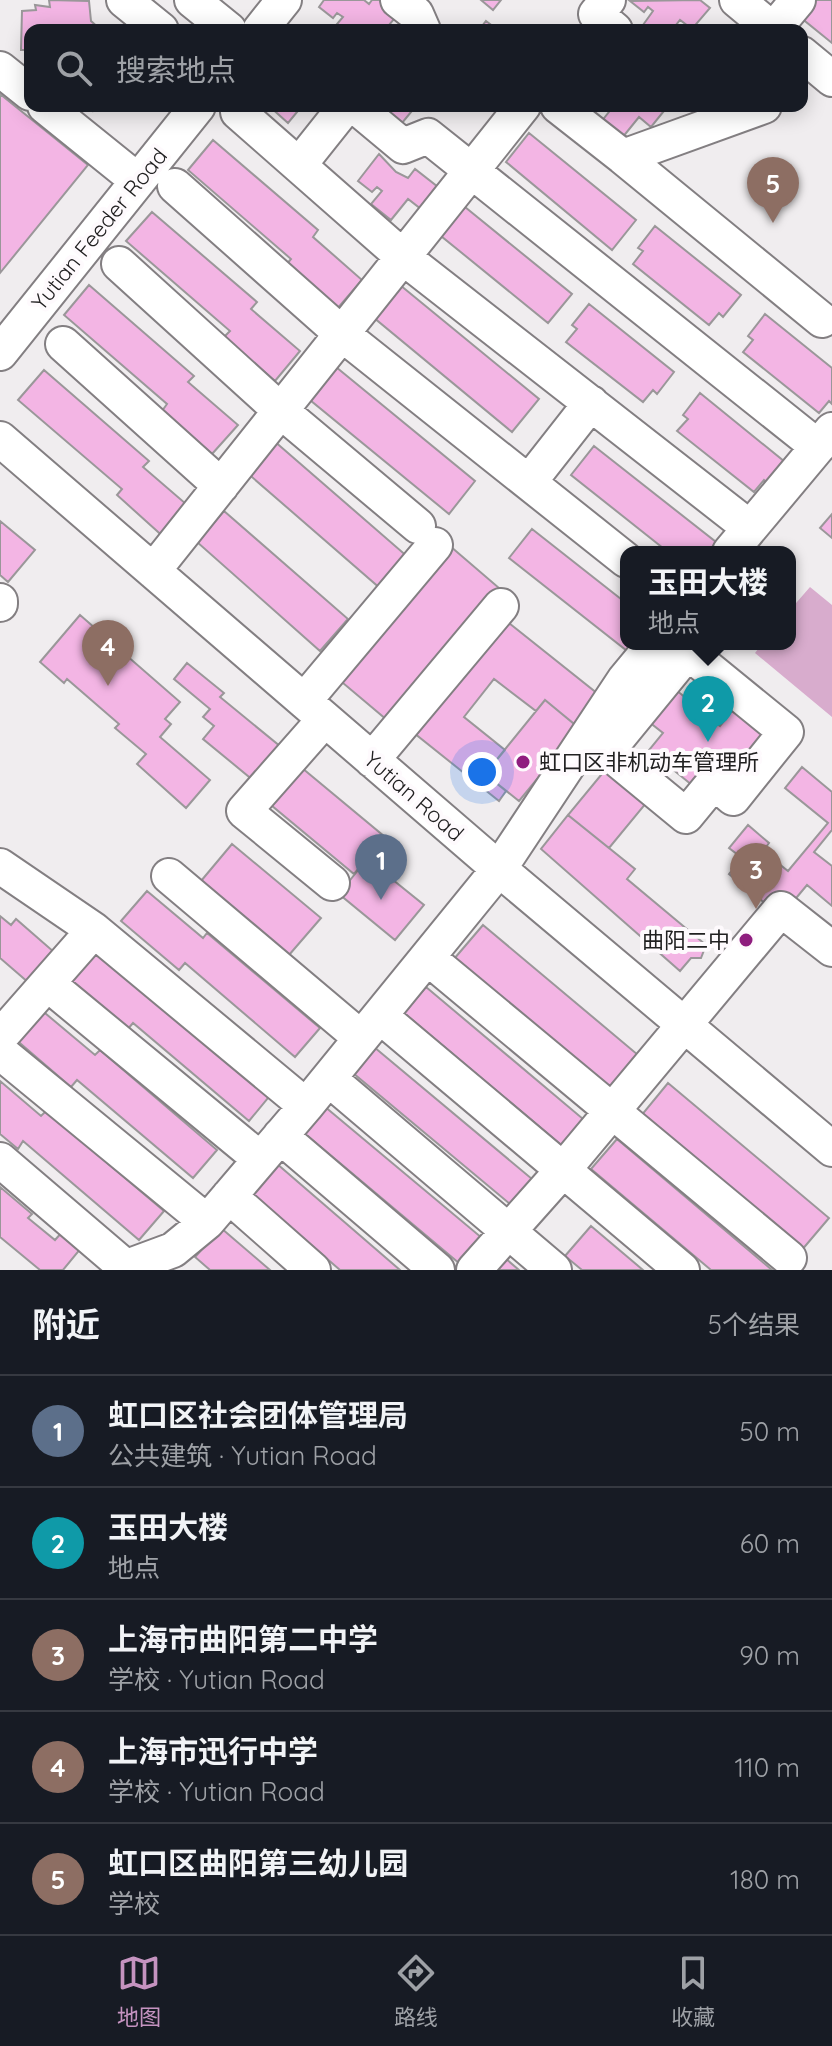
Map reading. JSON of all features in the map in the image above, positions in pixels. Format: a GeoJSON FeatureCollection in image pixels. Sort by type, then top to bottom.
{"type":"FeatureCollection","features":[{"type":"Feature","properties":{"kind":"street"},"geometry":{"type":"LineString","coordinates":[[124,0],[154,24]]}},
{"type":"Feature","properties":{"kind":"street"},"geometry":{"type":"LineString","coordinates":[[192,0],[222,24]]}},
{"type":"Feature","properties":{"kind":"street"},"geometry":{"type":"LineString","coordinates":[[265,24],[284,0]]}},
{"type":"Feature","properties":{"kind":"street"},"geometry":{"type":"LineString","coordinates":[[737,0],[766,24]]}},
{"type":"Feature","properties":{"kind":"street"},"geometry":{"type":"LineString","coordinates":[[778,24],[798,0]]}},
{"type":"Feature","properties":{"kind":"street"},"geometry":{"type":"LineString","coordinates":[[808,59],[832,80],[808,90]]}},
{"type":"Feature","properties":{"kind":"street"},"geometry":{"type":"LineString","coordinates":[[0,69],[24,88]]}},
{"type":"Feature","properties":{"kind":"street"},"geometry":{"type":"LineString","coordinates":[[52,112],[138,181]]}},
{"type":"Feature","properties":{"kind":"street","name":"Yutian Feeder Road"},"geometry":{"type":"LineString","coordinates":[[0,353],[193,112]]}},
{"type":"Feature","properties":{"kind":"street"},"geometry":{"type":"LineString","coordinates":[[238,112],[403,257],[591,403],[740,540],[825,438],[428,136],[403,146],[362,112]]}},
{"type":"Feature","properties":{"kind":"street"},"geometry":{"type":"LineString","coordinates":[[299,165],[341,112]]}},
{"type":"Feature","properties":{"kind":"street"},"geometry":{"type":"LineString","coordinates":[[153,571],[471,170],[510,112]]}},
{"type":"Feature","properties":{"kind":"street"},"geometry":{"type":"LineString","coordinates":[[566,112],[829,319]]}},
{"type":"Feature","properties":{"kind":"street"},"geometry":{"type":"LineString","coordinates":[[623,157],[676,122],[731,112]]}},
{"type":"Feature","properties":{"kind":"street"},"geometry":{"type":"LineString","coordinates":[[175,186],[342,334],[620,555]]}},
{"type":"Feature","properties":{"kind":"street"},"geometry":{"type":"LineString","coordinates":[[119,264],[281,411],[426,536],[314,710],[244,811],[332,883]]}},
{"type":"Feature","properties":{"kind":"street"},"geometry":{"type":"LineString","coordinates":[[63,344],[221,486]]}},
{"type":"Feature","properties":{"kind":"street"},"geometry":{"type":"LineString","coordinates":[[529,482],[591,403]]}},
{"type":"Feature","properties":{"kind":"street","name":"Yutian Road"},"geometry":{"type":"LineString","coordinates":[[0,439],[499,869],[832,1149]]}},
{"type":"Feature","properties":{"kind":"street"},"geometry":{"type":"LineString","coordinates":[[372,760],[501,606]]}},
{"type":"Feature","properties":{"kind":"street"},"geometry":{"type":"LineString","coordinates":[[0,1160],[121,1268],[178,1260],[499,869],[625,679],[649,650]]}},
{"type":"Feature","properties":{"kind":"street"},"geometry":{"type":"LineString","coordinates":[[682,650],[607,751],[686,816],[714,782],[733,798],[786,732],[685,650]]}},
{"type":"Feature","properties":{"kind":"street"},"geometry":{"type":"LineString","coordinates":[[0,866],[94,930],[306,1106]]}},
{"type":"Feature","properties":{"kind":"street"},"geometry":{"type":"LineString","coordinates":[[169,876],[563,1170],[682,1270]]}},
{"type":"Feature","properties":{"kind":"street"},"geometry":{"type":"LineString","coordinates":[[474,1270],[510,1233],[781,909],[832,949]]}},
{"type":"Feature","properties":{"kind":"street"},"geometry":{"type":"LineString","coordinates":[[0,1037],[94,930]]}},
{"type":"Feature","properties":{"kind":"street"},"geometry":{"type":"LineString","coordinates":[[428,958],[789,1258]]}},
{"type":"Feature","properties":{"kind":"street"},"geometry":{"type":"LineString","coordinates":[[48,984],[437,1270]]}},
{"type":"Feature","properties":{"kind":"street"},"geometry":{"type":"LineString","coordinates":[[0,1052],[207,1222]]}},
{"type":"Feature","properties":{"kind":"street"},"geometry":{"type":"LineString","coordinates":[[329,1079],[554,1270]]}},
{"type":"Feature","properties":{"kind":"street"},"geometry":{"type":"LineString","coordinates":[[229,1196],[313,1270]]}},
{"type":"Feature","properties":{"kind":"shaded area"},"geometry":{"type":"Polygon","coordinates":[[[810,587],[832,605],[832,717],[755,653],[757,650],[796,650],[796,603],[810,587]]]}},
{"type":"Feature","properties":{"kind":"building"},"geometry":{"type":"Polygon","coordinates":[[[49,0],[89,1],[91,21],[94,24],[24,24],[24,50],[21,50],[22,11],[36,10],[35,5],[50,7],[49,0]]]}},
{"type":"Feature","properties":{"kind":"building"},"geometry":{"type":"Polygon","coordinates":[[[324,0],[364,0],[369,4],[372,0],[382,0],[399,13],[390,24],[337,24],[343,17],[337,13],[333,18],[319,7],[324,0]]]}},
{"type":"Feature","properties":{"kind":"building"},"geometry":{"type":"Polygon","coordinates":[[[481,0],[501,0],[493,10],[481,0]]]}},
{"type":"Feature","properties":{"kind":"building"},"geometry":{"type":"Polygon","coordinates":[[[700,0],[710,8],[696,24],[685,24],[680,20],[677,24],[644,24],[653,11],[648,7],[644,12],[630,1],[700,0]]]}},
{"type":"Feature","properties":{"kind":"building"},"geometry":{"type":"Polygon","coordinates":[[[814,0],[832,0],[832,43],[800,17],[814,0]]]}},
{"type":"Feature","properties":{"kind":"building"},"geometry":{"type":"Polygon","coordinates":[[[0,94],[88,165],[0,273],[0,94]]]}},
{"type":"Feature","properties":{"kind":"building"},"geometry":{"type":"Polygon","coordinates":[[[276,112],[297,112],[288,123],[276,112]]]}},
{"type":"Feature","properties":{"kind":"building"},"geometry":{"type":"Polygon","coordinates":[[[389,112],[411,112],[402,123],[389,112]]]}},
{"type":"Feature","properties":{"kind":"building"},"geometry":{"type":"Polygon","coordinates":[[[609,112],[663,112],[651,127],[639,117],[622,138],[601,122],[609,112]]]}},
{"type":"Feature","properties":{"kind":"building"},"geometry":{"type":"Polygon","coordinates":[[[529,133],[636,220],[612,250],[506,162],[529,133]]]}},
{"type":"Feature","properties":{"kind":"building"},"geometry":{"type":"Polygon","coordinates":[[[213,140],[318,230],[313,237],[362,280],[337,309],[286,265],[291,259],[188,170],[213,140]]]}},
{"type":"Feature","properties":{"kind":"building"},"geometry":{"type":"Polygon","coordinates":[[[379,154],[396,172],[408,178],[415,169],[438,187],[421,209],[408,199],[391,220],[371,204],[382,191],[377,187],[372,192],[358,181],[379,154]]]}},
{"type":"Feature","properties":{"kind":"building"},"geometry":{"type":"Polygon","coordinates":[[[465,207],[572,294],[548,323],[441,236],[465,207]]]}},
{"type":"Feature","properties":{"kind":"building"},"geometry":{"type":"Polygon","coordinates":[[[152,212],[257,302],[251,309],[300,351],[275,381],[224,337],[230,331],[126,241],[152,212]]]}},
{"type":"Feature","properties":{"kind":"building"},"geometry":{"type":"Polygon","coordinates":[[[655,226],[741,295],[723,317],[719,313],[709,325],[633,264],[643,251],[638,248],[655,226]]]}},
{"type":"Feature","properties":{"kind":"building"},"geometry":{"type":"Polygon","coordinates":[[[89,285],[194,376],[188,382],[238,425],[212,454],[162,411],[167,404],[64,315],[89,285]]]}},
{"type":"Feature","properties":{"kind":"building"},"geometry":{"type":"Polygon","coordinates":[[[400,285],[539,399],[512,432],[373,317],[400,285]]]}},
{"type":"Feature","properties":{"kind":"building"},"geometry":{"type":"Polygon","coordinates":[[[589,304],[674,372],[657,394],[653,390],[643,402],[566,342],[577,329],[572,325],[589,304]]]}},
{"type":"Feature","properties":{"kind":"building"},"geometry":{"type":"Polygon","coordinates":[[[765,314],[832,368],[832,404],[829,401],[819,413],[743,352],[753,340],[748,336],[765,314]]]}},
{"type":"Feature","properties":{"kind":"building"},"geometry":{"type":"Polygon","coordinates":[[[336,367],[475,481],[449,514],[310,400],[336,367]]]}},
{"type":"Feature","properties":{"kind":"building"},"geometry":{"type":"Polygon","coordinates":[[[44,370],[149,461],[143,467],[193,510],[167,540],[117,495],[122,489],[18,400],[44,370]]]}},
{"type":"Feature","properties":{"kind":"building"},"geometry":{"type":"Polygon","coordinates":[[[700,393],[785,462],[768,484],[764,480],[754,492],[677,431],[688,419],[683,415],[700,393]]]}},
{"type":"Feature","properties":{"kind":"building"},"geometry":{"type":"Polygon","coordinates":[[[273,440],[409,558],[381,589],[245,471],[273,440]]]}},
{"type":"Feature","properties":{"kind":"building"},"geometry":{"type":"Polygon","coordinates":[[[594,446],[716,542],[713,546],[660,546],[571,475],[594,446]]]}},
{"type":"Feature","properties":{"kind":"building"},"geometry":{"type":"Polygon","coordinates":[[[224,511],[348,619],[320,651],[197,542],[224,511]]]}},
{"type":"Feature","properties":{"kind":"building"},"geometry":{"type":"Polygon","coordinates":[[[832,514],[832,538],[820,528],[832,514]]]}},
{"type":"Feature","properties":{"kind":"building"},"geometry":{"type":"Polygon","coordinates":[[[0,521],[35,550],[8,582],[0,575],[0,521]]]}},
{"type":"Feature","properties":{"kind":"building"},"geometry":{"type":"Polygon","coordinates":[[[532,529],[620,598],[620,645],[509,558],[532,529]]]}},
{"type":"Feature","properties":{"kind":"building"},"geometry":{"type":"Polygon","coordinates":[[[450,546],[506,594],[393,725],[337,678],[450,546]]]}},
{"type":"Feature","properties":{"kind":"building"},"geometry":{"type":"Polygon","coordinates":[[[80,615],[180,702],[165,719],[171,724],[160,737],[210,780],[186,808],[137,764],[146,754],[115,728],[119,724],[67,679],[64,683],[40,662],[80,615]]]}},
{"type":"Feature","properties":{"kind":"building"},"geometry":{"type":"Polygon","coordinates":[[[499,615],[603,698],[579,728],[545,700],[536,711],[494,679],[464,717],[505,750],[485,774],[506,791],[499,801],[409,729],[499,615]]]}},
{"type":"Feature","properties":{"kind":"building"},"geometry":{"type":"Polygon","coordinates":[[[187,663],[224,693],[220,697],[281,747],[254,781],[203,739],[214,726],[203,717],[210,709],[174,679],[187,663]]]}},
{"type":"Feature","properties":{"kind":"building"},"geometry":{"type":"Polygon","coordinates":[[[670,685],[720,726],[740,701],[773,726],[728,784],[698,790],[649,750],[663,733],[644,718],[670,685]]]}},
{"type":"Feature","properties":{"kind":"building","name":"虹口区非机动车管理所"},"geometry":{"type":"Polygon","coordinates":[[[545,700],[579,728],[519,801],[485,774],[545,700]]]}},
{"type":"Feature","properties":{"kind":"building"},"geometry":{"type":"Polygon","coordinates":[[[296,763],[385,837],[354,874],[265,800],[296,763]]]}},
{"type":"Feature","properties":{"kind":"building"},"geometry":{"type":"Polygon","coordinates":[[[802,767],[832,792],[832,830],[814,852],[832,866],[832,906],[807,885],[792,903],[778,892],[767,905],[729,874],[742,858],[729,848],[748,825],[769,843],[763,851],[788,871],[828,823],[785,788],[802,767]]]}},
{"type":"Feature","properties":{"kind":"building"},"geometry":{"type":"Polygon","coordinates":[[[606,769],[647,802],[609,848],[568,815],[606,769]]]}},
{"type":"Feature","properties":{"kind":"building"},"geometry":{"type":"Polygon","coordinates":[[[568,815],[635,869],[627,879],[706,945],[701,958],[691,958],[680,971],[541,849],[568,815]]]}},
{"type":"Feature","properties":{"kind":"building"},"geometry":{"type":"Polygon","coordinates":[[[232,844],[321,918],[289,955],[201,881],[232,844]]]}},
{"type":"Feature","properties":{"kind":"building"},"geometry":{"type":"Polygon","coordinates":[[[367,859],[424,905],[395,940],[339,894],[367,859]]]}},
{"type":"Feature","properties":{"kind":"building"},"geometry":{"type":"Polygon","coordinates":[[[147,891],[203,938],[207,933],[320,1028],[295,1057],[185,963],[179,970],[121,921],[147,891]]]}},
{"type":"Feature","properties":{"kind":"building"},"geometry":{"type":"Polygon","coordinates":[[[0,916],[11,925],[16,919],[62,959],[36,989],[0,958],[0,916]]]}},
{"type":"Feature","properties":{"kind":"building"},"geometry":{"type":"Polygon","coordinates":[[[483,925],[644,1060],[616,1093],[454,959],[483,925]]]}},
{"type":"Feature","properties":{"kind":"building"},"geometry":{"type":"Polygon","coordinates":[[[95,950],[273,1092],[249,1121],[133,1023],[127,1030],[69,981],[95,950]]]}},
{"type":"Feature","properties":{"kind":"building"},"geometry":{"type":"Polygon","coordinates":[[[426,987],[589,1124],[567,1150],[404,1013],[426,987]]]}},
{"type":"Feature","properties":{"kind":"building"},"geometry":{"type":"Polygon","coordinates":[[[39,1008],[95,1055],[100,1050],[217,1150],[193,1178],[77,1080],[71,1087],[14,1038],[39,1008]]]}},
{"type":"Feature","properties":{"kind":"building"},"geometry":{"type":"Polygon","coordinates":[[[374,1047],[538,1184],[516,1209],[353,1073],[374,1047]]]}},
{"type":"Feature","properties":{"kind":"building"},"geometry":{"type":"Polygon","coordinates":[[[0,1081],[41,1116],[46,1111],[164,1211],[139,1240],[23,1141],[18,1149],[0,1134],[0,1081]]]}},
{"type":"Feature","properties":{"kind":"building"},"geometry":{"type":"Polygon","coordinates":[[[668,1083],[829,1218],[801,1251],[640,1117],[668,1083]]]}},
{"type":"Feature","properties":{"kind":"building"},"geometry":{"type":"Polygon","coordinates":[[[324,1106],[488,1243],[466,1269],[303,1132],[324,1106]]]}},
{"type":"Feature","properties":{"kind":"building"},"geometry":{"type":"Polygon","coordinates":[[[617,1139],[772,1270],[711,1270],[591,1169],[617,1139]]]}},
{"type":"Feature","properties":{"kind":"building"},"geometry":{"type":"Polygon","coordinates":[[[276,1163],[400,1270],[340,1270],[251,1193],[276,1163]]]}},
{"type":"Feature","properties":{"kind":"building"},"geometry":{"type":"Polygon","coordinates":[[[0,1187],[32,1214],[28,1218],[55,1240],[63,1231],[82,1247],[63,1270],[40,1270],[0,1237],[0,1187]]]}},
{"type":"Feature","properties":{"kind":"building"},"geometry":{"type":"Polygon","coordinates":[[[591,1226],[643,1270],[582,1270],[565,1256],[591,1226]]]}},
{"type":"Feature","properties":{"kind":"building"},"geometry":{"type":"Polygon","coordinates":[[[221,1228],[270,1270],[210,1270],[195,1257],[221,1228]]]}},
{"type":"Feature","properties":{"kind":"building"},"geometry":{"type":"Polygon","coordinates":[[[505,1258],[519,1270],[495,1270],[505,1258]]]}},
{"type":"Feature","properties":{"kind":"place","name":"虹口区曲阳第三幼儿园"},"geometry":{"type":"Point","coordinates":[773,223]}},
{"type":"Feature","properties":{"kind":"place","name":"上海市迅行中学"},"geometry":{"type":"Point","coordinates":[108,686]}},
{"type":"Feature","properties":{"kind":"place","name":"玉田大楼"},"geometry":{"type":"Point","coordinates":[708,742]}},
{"type":"Feature","properties":{"kind":"place","name":"虹口区非机动车管理所"},"geometry":{"type":"Point","coordinates":[523,762]}},
{"type":"Feature","properties":{"kind":"place","name":"虹口区社会团体管理局"},"geometry":{"type":"Point","coordinates":[381,900]}},
{"type":"Feature","properties":{"kind":"place","name":"上海市曲阳第二中学"},"geometry":{"type":"Point","coordinates":[756,909]}},
{"type":"Feature","properties":{"kind":"place","name":"曲阳二中"},"geometry":{"type":"Point","coordinates":[746,940]}}]}
